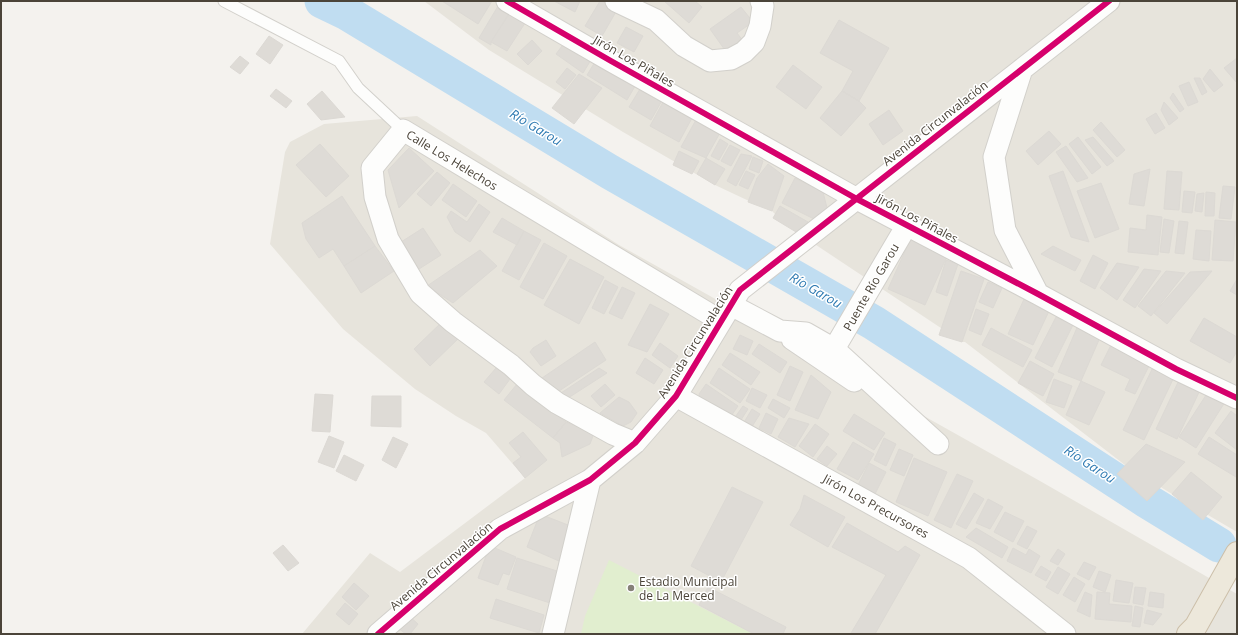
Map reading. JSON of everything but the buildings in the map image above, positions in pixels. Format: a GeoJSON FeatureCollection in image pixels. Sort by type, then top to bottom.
{"type":"FeatureCollection","features":[{"type":"Feature","properties":{"kind":"highway"},"geometry":{"type":"LineString","coordinates":[[1188,634],[1196,626],[1237,553]]}},
{"type":"Feature","properties":{"kind":"street","name":"Jirón Los Piñales"},"geometry":{"type":"LineString","coordinates":[[507,1],[857,199],[1038,294],[1176,369],[1237,398]]}},
{"type":"Feature","properties":{"kind":"street"},"geometry":{"type":"LineString","coordinates":[[616,1],[656,20],[684,46],[710,61],[731,59],[744,52],[754,42],[760,26],[763,6],[761,1]]}},
{"type":"Feature","properties":{"kind":"street","name":"Avenida Circunvalación"},"geometry":{"type":"LineString","coordinates":[[378,634],[500,530],[590,480],[636,444],[676,396],[740,290],[1109,1]]}},
{"type":"Feature","properties":{"kind":"street"},"geometry":{"type":"LineString","coordinates":[[1022,69],[994,157],[1005,230],[1038,294]]}},
{"type":"Feature","properties":{"kind":"street","name":"Calle Los Helechos"},"geometry":{"type":"LineString","coordinates":[[636,444],[613,434],[557,403],[533,385],[511,365],[453,322],[420,293],[388,239],[375,197],[372,168],[403,130],[726,313],[780,331],[913,421]]}},
{"type":"Feature","properties":{"kind":"street","name":"Puente Río Garou"},"geometry":{"type":"LineString","coordinates":[[834,349],[907,225]]}},
{"type":"Feature","properties":{"kind":"street"},"geometry":{"type":"LineString","coordinates":[[780,331],[806,333],[834,349],[938,444]]}},
{"type":"Feature","properties":{"kind":"street","name":"Jirón Los Precursores"},"geometry":{"type":"LineString","coordinates":[[676,396],[969,558],[1065,634]]}},
{"type":"Feature","properties":{"kind":"street"},"geometry":{"type":"LineString","coordinates":[[553,634],[590,480]]}},
{"type":"Feature","properties":{"kind":"lane"},"geometry":{"type":"LineString","coordinates":[[224,1],[339,61],[358,88],[403,130]]}},
{"type":"Feature","properties":{"kind":"shaded area"},"geometry":{"type":"Polygon","coordinates":[[[424,1],[1237,1],[1237,532],[1125,465],[965,342],[962,342],[801,235],[784,223],[772,211],[715,185],[623,132],[489,50],[424,1]]]}},
{"type":"Feature","properties":{"kind":"shaded area"},"geometry":{"type":"Polygon","coordinates":[[[417,116],[619,245],[1040,481],[1237,594],[1237,634],[302,634],[370,553],[400,572],[525,478],[486,433],[456,416],[415,389],[343,329],[270,244],[285,152],[290,142],[324,124],[417,116]]]}},
{"type":"Feature","properties":{"kind":"green space","name":"Estadio Municipal de La Merced"},"geometry":{"type":"Polygon","coordinates":[[[609,560],[753,634],[581,634],[585,616],[609,560]]]}},
{"type":"Feature","properties":{"kind":"waterway","name":"Río Garou"},"geometry":{"type":"LineString","coordinates":[[322,1],[347,13],[610,172],[874,323],[1147,501],[1219,545]]}},
{"type":"Feature","properties":{"kind":"cycle path"},"geometry":{"type":"LineString","coordinates":[[507,1],[857,199],[1038,294],[1176,369],[1237,398]]}},
{"type":"Feature","properties":{"kind":"cycle path"},"geometry":{"type":"LineString","coordinates":[[378,634],[500,529],[590,480],[635,443],[676,396],[740,290],[1109,1]]}},
{"type":"Feature","properties":{"kind":"place","name":"Estadio Municipal de La Merced"},"geometry":{"type":"Point","coordinates":[631,588]}}]}
